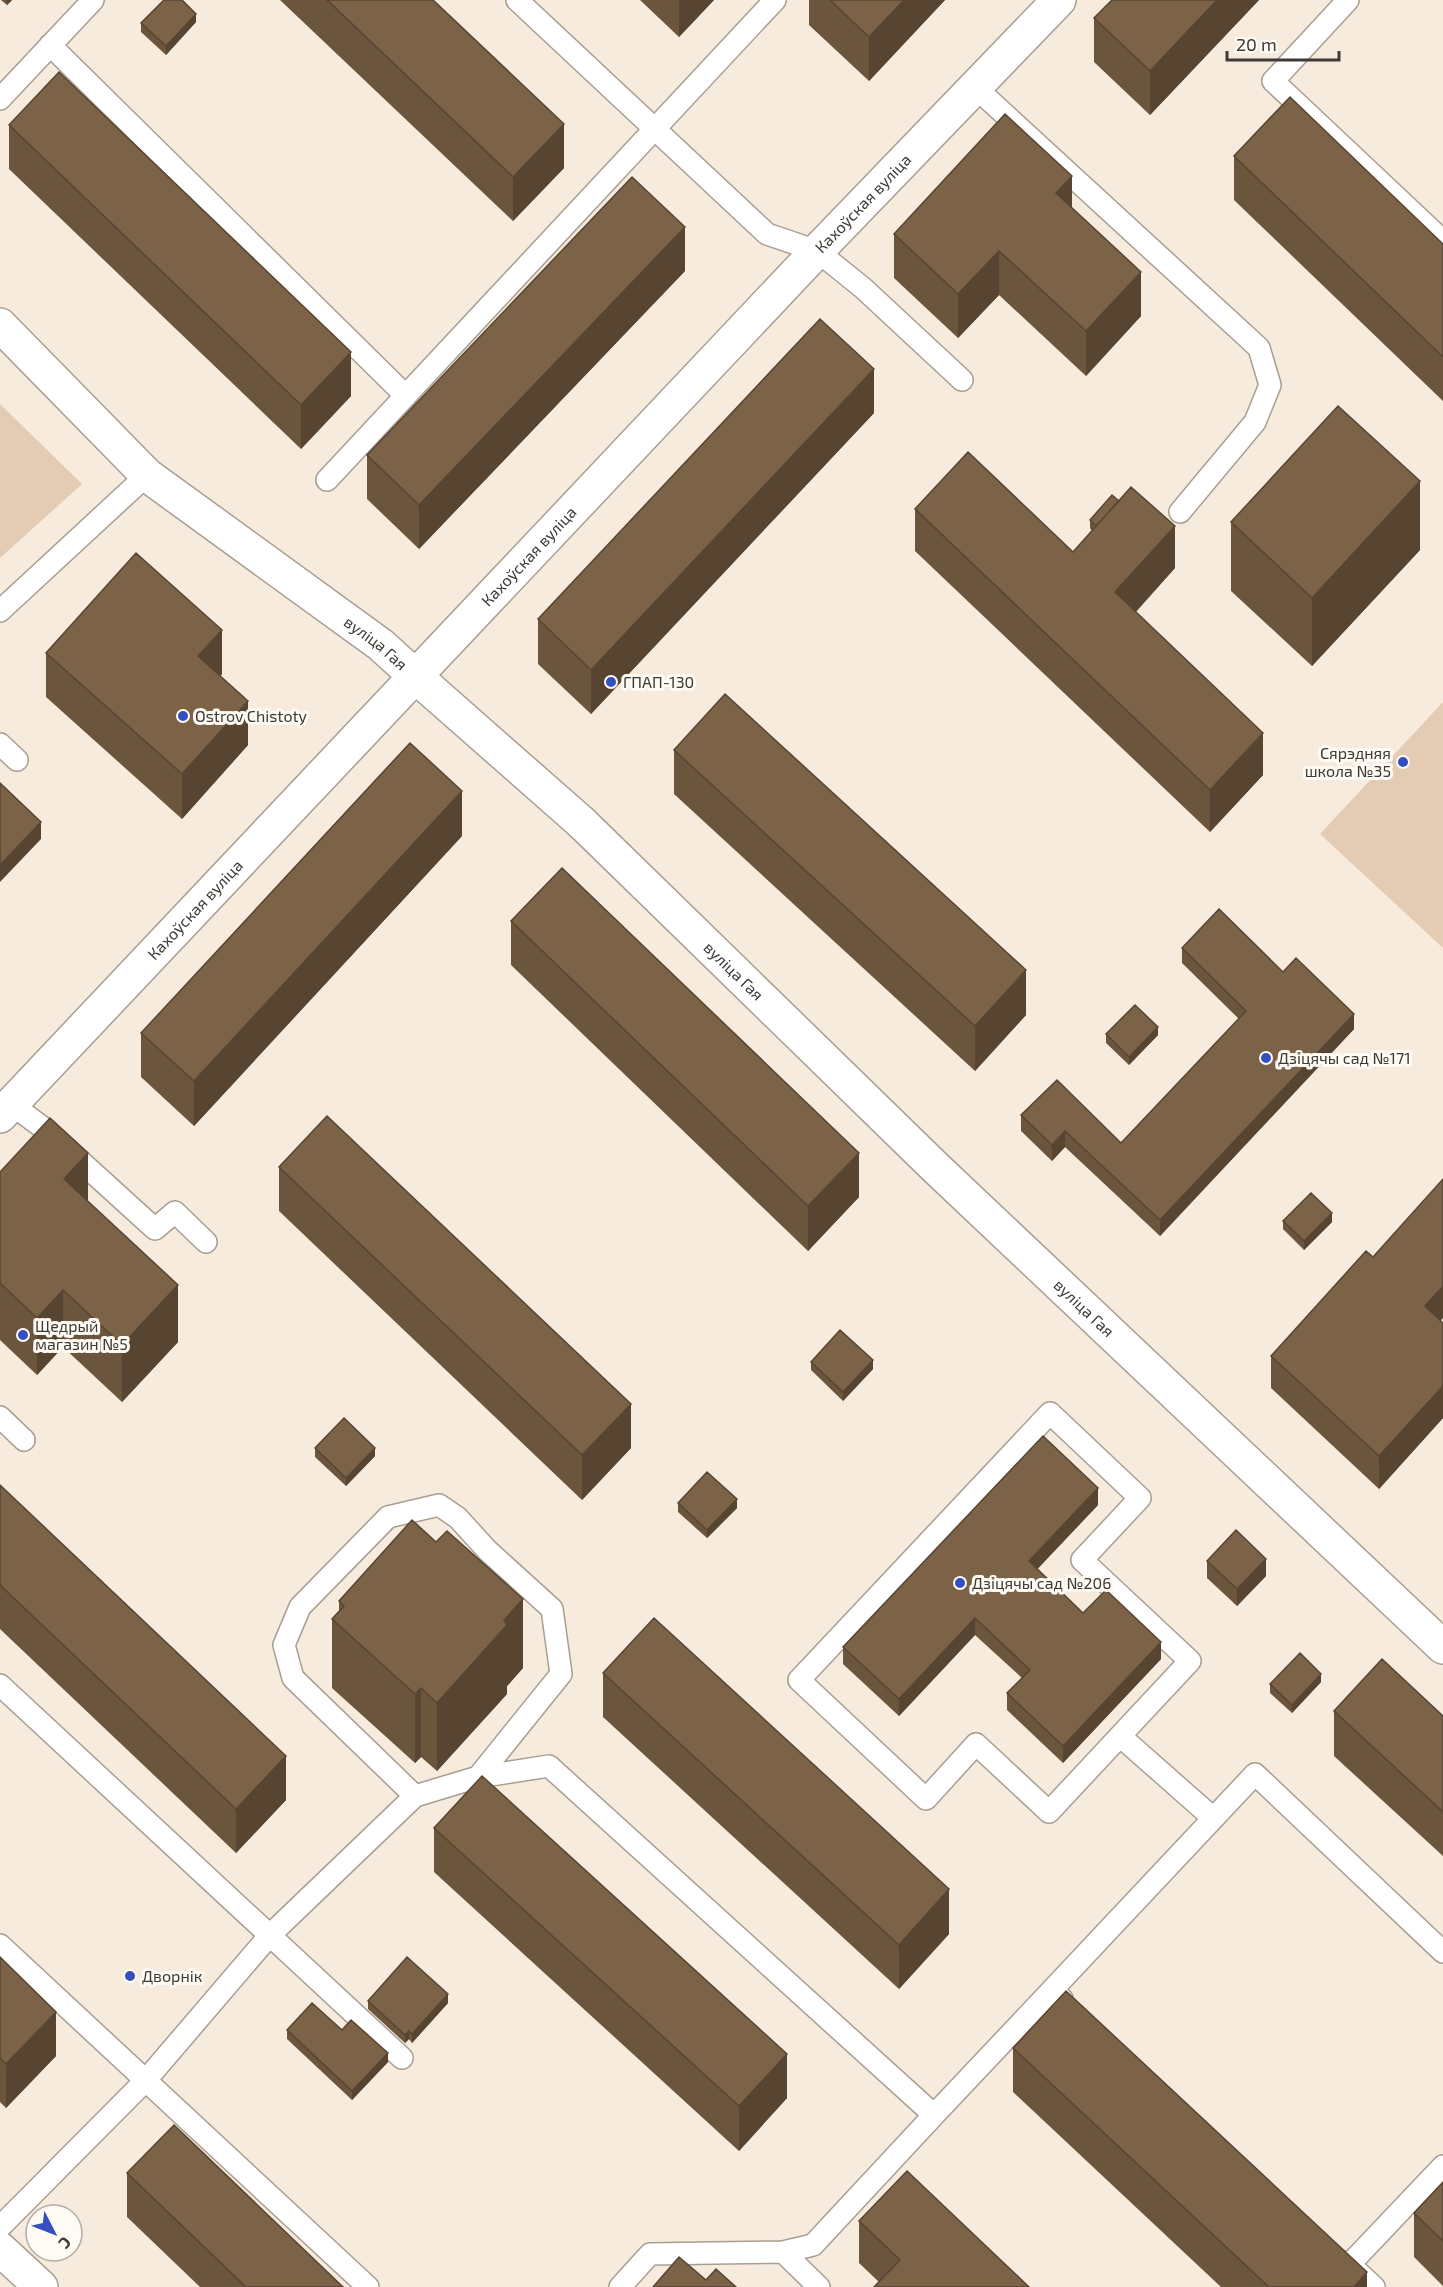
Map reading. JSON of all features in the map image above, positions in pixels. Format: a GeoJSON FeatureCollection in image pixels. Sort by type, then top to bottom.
{"type":"FeatureCollection","features":[{"type":"Feature","properties":{"kind":"street","name":"Кахоўская вуліца"},"geometry":{"type":"LineString","coordinates":[[6,1110],[817,251],[1059,0]]}},
{"type":"Feature","properties":{"kind":"street","name":"вуліца Гая"},"geometry":{"type":"LineString","coordinates":[[0,325],[147,475],[381,645],[582,823],[936,1168],[1443,1647]]}},
{"type":"Feature","properties":{"kind":"street"},"geometry":{"type":"LineString","coordinates":[[0,2249],[41,2287]]}},
{"type":"Feature","properties":{"kind":"lane"},"geometry":{"type":"LineString","coordinates":[[0,99],[93,0]]}},
{"type":"Feature","properties":{"kind":"lane"},"geometry":{"type":"LineString","coordinates":[[517,0],[767,234],[817,251],[863,288],[962,380]]}},
{"type":"Feature","properties":{"kind":"lane"},"geometry":{"type":"LineString","coordinates":[[327,480],[775,0]]}},
{"type":"Feature","properties":{"kind":"lane"},"geometry":{"type":"LineString","coordinates":[[1348,0],[1273,81],[1443,241]]}},
{"type":"Feature","properties":{"kind":"lane"},"geometry":{"type":"LineString","coordinates":[[50,45],[406,396]]}},
{"type":"Feature","properties":{"kind":"lane"},"geometry":{"type":"LineString","coordinates":[[976,88],[1259,348],[1270,385],[1255,422],[1180,512]]}},
{"type":"Feature","properties":{"kind":"lane"},"geometry":{"type":"LineString","coordinates":[[0,611],[147,475]]}},
{"type":"Feature","properties":{"kind":"lane"},"geometry":{"type":"LineString","coordinates":[[0,744],[17,760]]}},
{"type":"Feature","properties":{"kind":"lane"},"geometry":{"type":"LineString","coordinates":[[6,1110],[46,1130],[155,1229],[176,1212],[206,1242]]}},
{"type":"Feature","properties":{"kind":"lane"},"geometry":{"type":"LineString","coordinates":[[1050,1413],[1140,1497],[1082,1560],[1190,1661],[1120,1736],[1049,1812],[976,1744],[926,1798],[799,1680],[1050,1413]]}},
{"type":"Feature","properties":{"kind":"lane"},"geometry":{"type":"LineString","coordinates":[[0,1417],[24,1440]]}},
{"type":"Feature","properties":{"kind":"lane"},"geometry":{"type":"LineString","coordinates":[[415,1796],[293,1678],[284,1645],[300,1607],[388,1517],[440,1505],[458,1518],[486,1550],[552,1609],[561,1674],[478,1777]]}},
{"type":"Feature","properties":{"kind":"lane"},"geometry":{"type":"LineString","coordinates":[[0,1685],[402,2058]]}},
{"type":"Feature","properties":{"kind":"lane"},"geometry":{"type":"LineString","coordinates":[[1120,1736],[1213,1818]]}},
{"type":"Feature","properties":{"kind":"lane"},"geometry":{"type":"LineString","coordinates":[[0,2227],[146,2080],[270,1935],[415,1796],[478,1777],[549,1766],[934,2115]]}},
{"type":"Feature","properties":{"kind":"lane"},"geometry":{"type":"LineString","coordinates":[[620,2287],[650,2254],[783,2252],[813,2245],[1255,1774],[1443,1952]]}},
{"type":"Feature","properties":{"kind":"lane"},"geometry":{"type":"LineString","coordinates":[[0,1945],[368,2287]]}},
{"type":"Feature","properties":{"kind":"lane"},"geometry":{"type":"LineString","coordinates":[[1052,1990],[1078,2014]]}},
{"type":"Feature","properties":{"kind":"lane"},"geometry":{"type":"LineString","coordinates":[[1349,2265],[1443,2166]]}},
{"type":"Feature","properties":{"kind":"lane"},"geometry":{"type":"LineString","coordinates":[[1333,2249],[1374,2287]]}},
{"type":"Feature","properties":{"kind":"lane"},"geometry":{"type":"LineString","coordinates":[[783,2252],[819,2287]]}},
{"type":"Feature","properties":{"kind":"shaded area"},"geometry":{"type":"Polygon","coordinates":[[[0,404],[82,484],[0,558],[0,404]]]}},
{"type":"Feature","properties":{"kind":"shaded area"},"geometry":{"type":"Polygon","coordinates":[[[1443,702],[1443,948],[1320,834],[1443,702]]]}},
{"type":"Feature","properties":{"kind":"building"},"geometry":{"type":"Polygon","coordinates":[[[164,0],[182,0],[196,14],[166,46],[141,23],[164,0]]]}},
{"type":"Feature","properties":{"kind":"building"},"geometry":{"type":"Polygon","coordinates":[[[327,0],[433,0],[564,124],[513,177],[327,0]]]}},
{"type":"Feature","properties":{"kind":"building"},"geometry":{"type":"Polygon","coordinates":[[[830,0],[904,0],[869,37],[830,0]]]}},
{"type":"Feature","properties":{"kind":"building"},"geometry":{"type":"Polygon","coordinates":[[[1112,0],[1217,0],[1150,71],[1094,18],[1112,0]]]}},
{"type":"Feature","properties":{"kind":"building"},"geometry":{"type":"Polygon","coordinates":[[[59,72],[351,352],[301,405],[9,125],[59,72]]]}},
{"type":"Feature","properties":{"kind":"building"},"geometry":{"type":"Polygon","coordinates":[[[1290,97],[1443,244],[1443,357],[1234,156],[1290,97]]]}},
{"type":"Feature","properties":{"kind":"building"},"geometry":{"type":"Polygon","coordinates":[[[1005,114],[1072,176],[1056,193],[1141,272],[1086,331],[999,251],[958,294],[894,234],[1005,114]]]}},
{"type":"Feature","properties":{"kind":"building"},"geometry":{"type":"Polygon","coordinates":[[[632,177],[685,227],[419,505],[367,455],[632,177]]]}},
{"type":"Feature","properties":{"kind":"building"},"geometry":{"type":"Polygon","coordinates":[[[820,319],[874,369],[591,670],[538,619],[820,319]]]}},
{"type":"Feature","properties":{"kind":"building"},"geometry":{"type":"Polygon","coordinates":[[[1338,406],[1420,481],[1312,598],[1231,522],[1338,406]]]}},
{"type":"Feature","properties":{"kind":"building"},"geometry":{"type":"Polygon","coordinates":[[[968,452],[1073,552],[1131,487],[1175,526],[1115,592],[1263,733],[1210,790],[915,509],[968,452]]]}},
{"type":"Feature","properties":{"kind":"building"},"geometry":{"type":"Polygon","coordinates":[[[1112,495],[1119,501],[1096,526],[1090,520],[1112,495]]]}},
{"type":"Feature","properties":{"kind":"building"},"geometry":{"type":"Polygon","coordinates":[[[136,553],[222,630],[198,656],[248,701],[182,774],[46,653],[136,553]]]}},
{"type":"Feature","properties":{"kind":"building"},"geometry":{"type":"Polygon","coordinates":[[[725,694],[1026,970],[975,1026],[674,750],[725,694]]]}},
{"type":"Feature","properties":{"kind":"building"},"geometry":{"type":"Polygon","coordinates":[[[410,743],[462,791],[194,1081],[141,1033],[410,743]]]}},
{"type":"Feature","properties":{"kind":"building"},"geometry":{"type":"Polygon","coordinates":[[[0,783],[41,822],[0,865],[0,783]]]}},
{"type":"Feature","properties":{"kind":"building"},"geometry":{"type":"Polygon","coordinates":[[[562,868],[859,1153],[808,1206],[511,921],[562,868]]]}},
{"type":"Feature","properties":{"kind":"building"},"geometry":{"type":"Polygon","coordinates":[[[1219,909],[1283,972],[1296,958],[1354,1014],[1160,1220],[1065,1131],[1052,1145],[1021,1115],[1057,1080],[1121,1143],[1246,1011],[1182,948],[1219,909]]]}},
{"type":"Feature","properties":{"kind":"building"},"geometry":{"type":"Polygon","coordinates":[[[1135,1005],[1158,1027],[1129,1057],[1106,1034],[1135,1005]]]}},
{"type":"Feature","properties":{"kind":"building"},"geometry":{"type":"Polygon","coordinates":[[[327,1116],[631,1404],[582,1455],[279,1167],[327,1116]]]}},
{"type":"Feature","properties":{"kind":"building"},"geometry":{"type":"Polygon","coordinates":[[[50,1118],[88,1153],[64,1179],[178,1285],[122,1345],[63,1290],[37,1318],[0,1283],[0,1172],[50,1118]]]}},
{"type":"Feature","properties":{"kind":"building"},"geometry":{"type":"Polygon","coordinates":[[[1443,1179],[1443,1286],[1425,1306],[1443,1323],[1443,1386],[1379,1456],[1271,1356],[1366,1251],[1373,1257],[1443,1179]]]}},
{"type":"Feature","properties":{"kind":"building"},"geometry":{"type":"Polygon","coordinates":[[[1311,1193],[1332,1213],[1304,1241],[1283,1221],[1311,1193]]]}},
{"type":"Feature","properties":{"kind":"building"},"geometry":{"type":"Polygon","coordinates":[[[840,1330],[873,1360],[843,1392],[811,1362],[840,1330]]]}},
{"type":"Feature","properties":{"kind":"building"},"geometry":{"type":"Polygon","coordinates":[[[344,1418],[375,1448],[346,1478],[315,1448],[344,1418]]]}},
{"type":"Feature","properties":{"kind":"building"},"geometry":{"type":"Polygon","coordinates":[[[1043,1436],[1098,1488],[1029,1561],[1083,1613],[1106,1590],[1161,1642],[1063,1746],[1007,1693],[1030,1670],[975,1618],[899,1699],[843,1647],[1043,1436]]]}},
{"type":"Feature","properties":{"kind":"building"},"geometry":{"type":"Polygon","coordinates":[[[707,1472],[737,1499],[707,1530],[678,1503],[707,1472]]]}},
{"type":"Feature","properties":{"kind":"building"},"geometry":{"type":"Polygon","coordinates":[[[0,1485],[286,1756],[236,1809],[0,1585],[0,1485]]]}},
{"type":"Feature","properties":{"kind":"building"},"geometry":{"type":"Polygon","coordinates":[[[412,1520],[436,1542],[447,1531],[523,1599],[504,1620],[507,1625],[437,1703],[421,1688],[415,1694],[332,1619],[344,1606],[339,1601],[412,1520]]]}},
{"type":"Feature","properties":{"kind":"building"},"geometry":{"type":"Polygon","coordinates":[[[1236,1530],[1266,1559],[1237,1589],[1207,1561],[1236,1530]]]}},
{"type":"Feature","properties":{"kind":"building"},"geometry":{"type":"Polygon","coordinates":[[[654,1618],[949,1889],[899,1945],[603,1673],[654,1618]]]}},
{"type":"Feature","properties":{"kind":"building"},"geometry":{"type":"Polygon","coordinates":[[[1300,1653],[1321,1674],[1292,1705],[1270,1684],[1300,1653]]]}},
{"type":"Feature","properties":{"kind":"building"},"geometry":{"type":"Polygon","coordinates":[[[1382,1659],[1443,1716],[1443,1812],[1334,1711],[1382,1659]]]}},
{"type":"Feature","properties":{"kind":"building"},"geometry":{"type":"Polygon","coordinates":[[[482,1776],[787,2054],[739,2106],[434,1828],[482,1776]]]}},
{"type":"Feature","properties":{"kind":"building"},"geometry":{"type":"Polygon","coordinates":[[[0,1957],[56,2012],[6,2064],[0,2058],[0,1957]]]}},
{"type":"Feature","properties":{"kind":"building"},"geometry":{"type":"Polygon","coordinates":[[[407,1957],[448,1994],[412,2034],[409,2031],[405,2035],[368,2001],[407,1957]]]}},
{"type":"Feature","properties":{"kind":"building"},"geometry":{"type":"Polygon","coordinates":[[[1066,1991],[1367,2272],[1354,2287],[1269,2287],[1013,2048],[1066,1991]]]}},
{"type":"Feature","properties":{"kind":"building"},"geometry":{"type":"Polygon","coordinates":[[[312,2003],[342,2030],[351,2020],[388,2053],[352,2091],[287,2030],[312,2003]]]}},
{"type":"Feature","properties":{"kind":"building"},"geometry":{"type":"Polygon","coordinates":[[[174,2125],[343,2287],[246,2287],[127,2173],[174,2125]]]}},
{"type":"Feature","properties":{"kind":"building"},"geometry":{"type":"Polygon","coordinates":[[[907,2171],[1029,2287],[874,2287],[900,2260],[859,2221],[907,2171]]]}},
{"type":"Feature","properties":{"kind":"building"},"geometry":{"type":"Polygon","coordinates":[[[1443,2182],[1443,2241],[1414,2213],[1443,2182]]]}},
{"type":"Feature","properties":{"kind":"building"},"geometry":{"type":"Polygon","coordinates":[[[679,2257],[706,2280],[716,2269],[736,2287],[653,2287],[679,2257]]]}},
{"type":"Feature","properties":{"kind":"place","name":"ГПАП-130"},"geometry":{"type":"Point","coordinates":[611,682]}},
{"type":"Feature","properties":{"kind":"place","name":"Ostrov Chistoty"},"geometry":{"type":"Point","coordinates":[183,716]}},
{"type":"Feature","properties":{"kind":"place","name":"Сярэдняя школа №35"},"geometry":{"type":"Point","coordinates":[1403,762]}},
{"type":"Feature","properties":{"kind":"place","name":"Дзіцячы сад №171"},"geometry":{"type":"Point","coordinates":[1266,1058]}},
{"type":"Feature","properties":{"kind":"place","name":"Щедрый магазин №5"},"geometry":{"type":"Point","coordinates":[23,1335]}},
{"type":"Feature","properties":{"kind":"place","name":"Дзіцячы сад №206"},"geometry":{"type":"Point","coordinates":[960,1583]}},
{"type":"Feature","properties":{"kind":"place","name":"Дворнік"},"geometry":{"type":"Point","coordinates":[130,1976]}}]}
